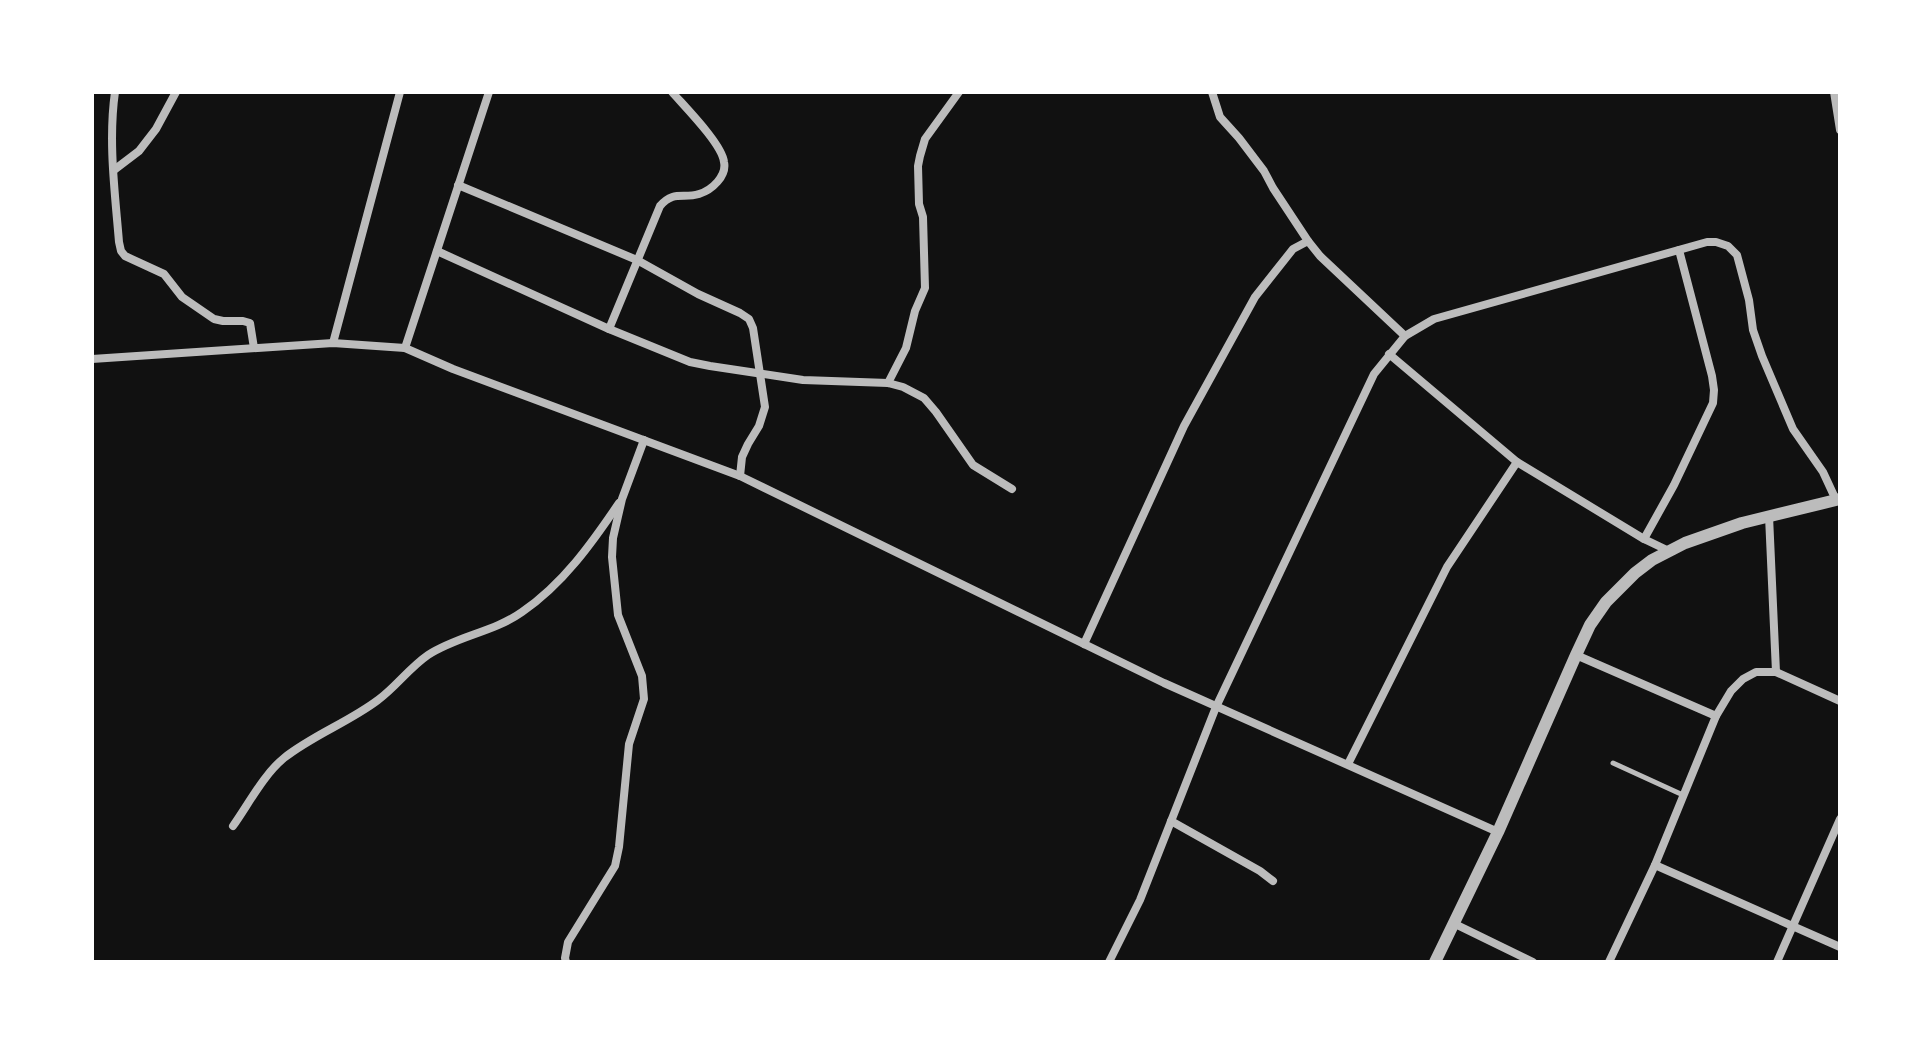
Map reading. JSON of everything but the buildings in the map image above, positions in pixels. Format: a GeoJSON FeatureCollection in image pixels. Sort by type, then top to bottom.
{"type":"FeatureCollection","features":[{"type":"Feature","properties":{"kind":"street"},"geometry":{"type":"LineString","coordinates":[[115,92],[114,170],[121,251],[125,256],[164,274],[182,297],[214,319],[250,323],[254,348]]}},
{"type":"Feature","properties":{"kind":"street"},"geometry":{"type":"LineString","coordinates":[[114,170],[139,151],[156,129],[176,92]]}},
{"type":"Feature","properties":{"kind":"street"},"geometry":{"type":"LineString","coordinates":[[333,343],[400,92]]}},
{"type":"Feature","properties":{"kind":"street"},"geometry":{"type":"LineString","coordinates":[[405,348],[489,92]]}},
{"type":"Feature","properties":{"kind":"street"},"geometry":{"type":"LineString","coordinates":[[609,329],[660,206],[667,198],[697,195],[710,189],[722,176],[724,162],[717,145],[672,92]]}},
{"type":"Feature","properties":{"kind":"street"},"geometry":{"type":"LineString","coordinates":[[888,383],[906,348],[915,311],[925,288],[923,217],[919,204],[920,156],[925,139],[959,92]]}},
{"type":"Feature","properties":{"kind":"street"},"geometry":{"type":"LineString","coordinates":[[1212,92],[1220,117],[1264,171],[1308,241],[1405,336]]}},
{"type":"Feature","properties":{"kind":"street"},"geometry":{"type":"LineString","coordinates":[[1834,92],[1840,130]]}},
{"type":"Feature","properties":{"kind":"street"},"geometry":{"type":"LineString","coordinates":[[458,185],[637,260],[749,319],[765,407],[759,426],[742,457],[740,476]]}},
{"type":"Feature","properties":{"kind":"street"},"geometry":{"type":"LineString","coordinates":[[1084,644],[1184,426],[1255,297],[1293,249],[1308,241]]}},
{"type":"Feature","properties":{"kind":"street"},"geometry":{"type":"LineString","coordinates":[[1109,962],[1140,900],[1216,707],[1374,374],[1389,354],[1405,336],[1434,319],[1707,242],[1728,246],[1737,255],[1753,330],[1766,368],[1793,429],[1838,500],[1742,523],[1685,543],[1652,560],[1606,602],[1590,625],[1498,832],[1435,962]]}},
{"type":"Feature","properties":{"kind":"street"},"geometry":{"type":"LineString","coordinates":[[1644,539],[1713,403],[1712,376],[1679,250]]}},
{"type":"Feature","properties":{"kind":"street"},"geometry":{"type":"LineString","coordinates":[[437,251],[690,362],[803,380],[888,383],[903,387],[924,398],[973,465],[1012,489]]}},
{"type":"Feature","properties":{"kind":"street"},"geometry":{"type":"LineString","coordinates":[[92,359],[333,343],[405,348],[453,369],[740,476],[1216,707],[1498,832]]}},
{"type":"Feature","properties":{"kind":"street"},"geometry":{"type":"LineString","coordinates":[[1389,354],[1517,462],[1669,551]]}},
{"type":"Feature","properties":{"kind":"street"},"geometry":{"type":"LineString","coordinates":[[566,962],[568,942],[615,866],[629,744],[644,699],[642,676],[618,615],[612,557],[622,499],[644,440]]}},
{"type":"Feature","properties":{"kind":"street"},"geometry":{"type":"LineString","coordinates":[[1348,764],[1447,567],[1517,462]]}},
{"type":"Feature","properties":{"kind":"street"},"geometry":{"type":"LineString","coordinates":[[233,826],[282,760],[359,714],[428,655],[522,612],[558,582],[592,542],[622,499]]}},
{"type":"Feature","properties":{"kind":"street"},"geometry":{"type":"LineString","coordinates":[[1769,516],[1776,672]]}},
{"type":"Feature","properties":{"kind":"street"},"geometry":{"type":"LineString","coordinates":[[1576,655],[1716,716]]}},
{"type":"Feature","properties":{"kind":"street"},"geometry":{"type":"LineString","coordinates":[[1609,962],[1655,865],[1716,716],[1731,691],[1756,672],[1776,672],[1840,701]]}},
{"type":"Feature","properties":{"kind":"street"},"geometry":{"type":"LineString","coordinates":[[1777,962],[1840,819]]}},
{"type":"Feature","properties":{"kind":"street"},"geometry":{"type":"LineString","coordinates":[[1171,821],[1273,881]]}},
{"type":"Feature","properties":{"kind":"street"},"geometry":{"type":"LineString","coordinates":[[1655,865],[1840,947]]}},
{"type":"Feature","properties":{"kind":"street"},"geometry":{"type":"LineString","coordinates":[[1455,924],[1522,960],[1533,962]]}},
{"type":"Feature","properties":{"kind":"lane"},"geometry":{"type":"LineString","coordinates":[[1613,763],[1683,795]]}}]}
